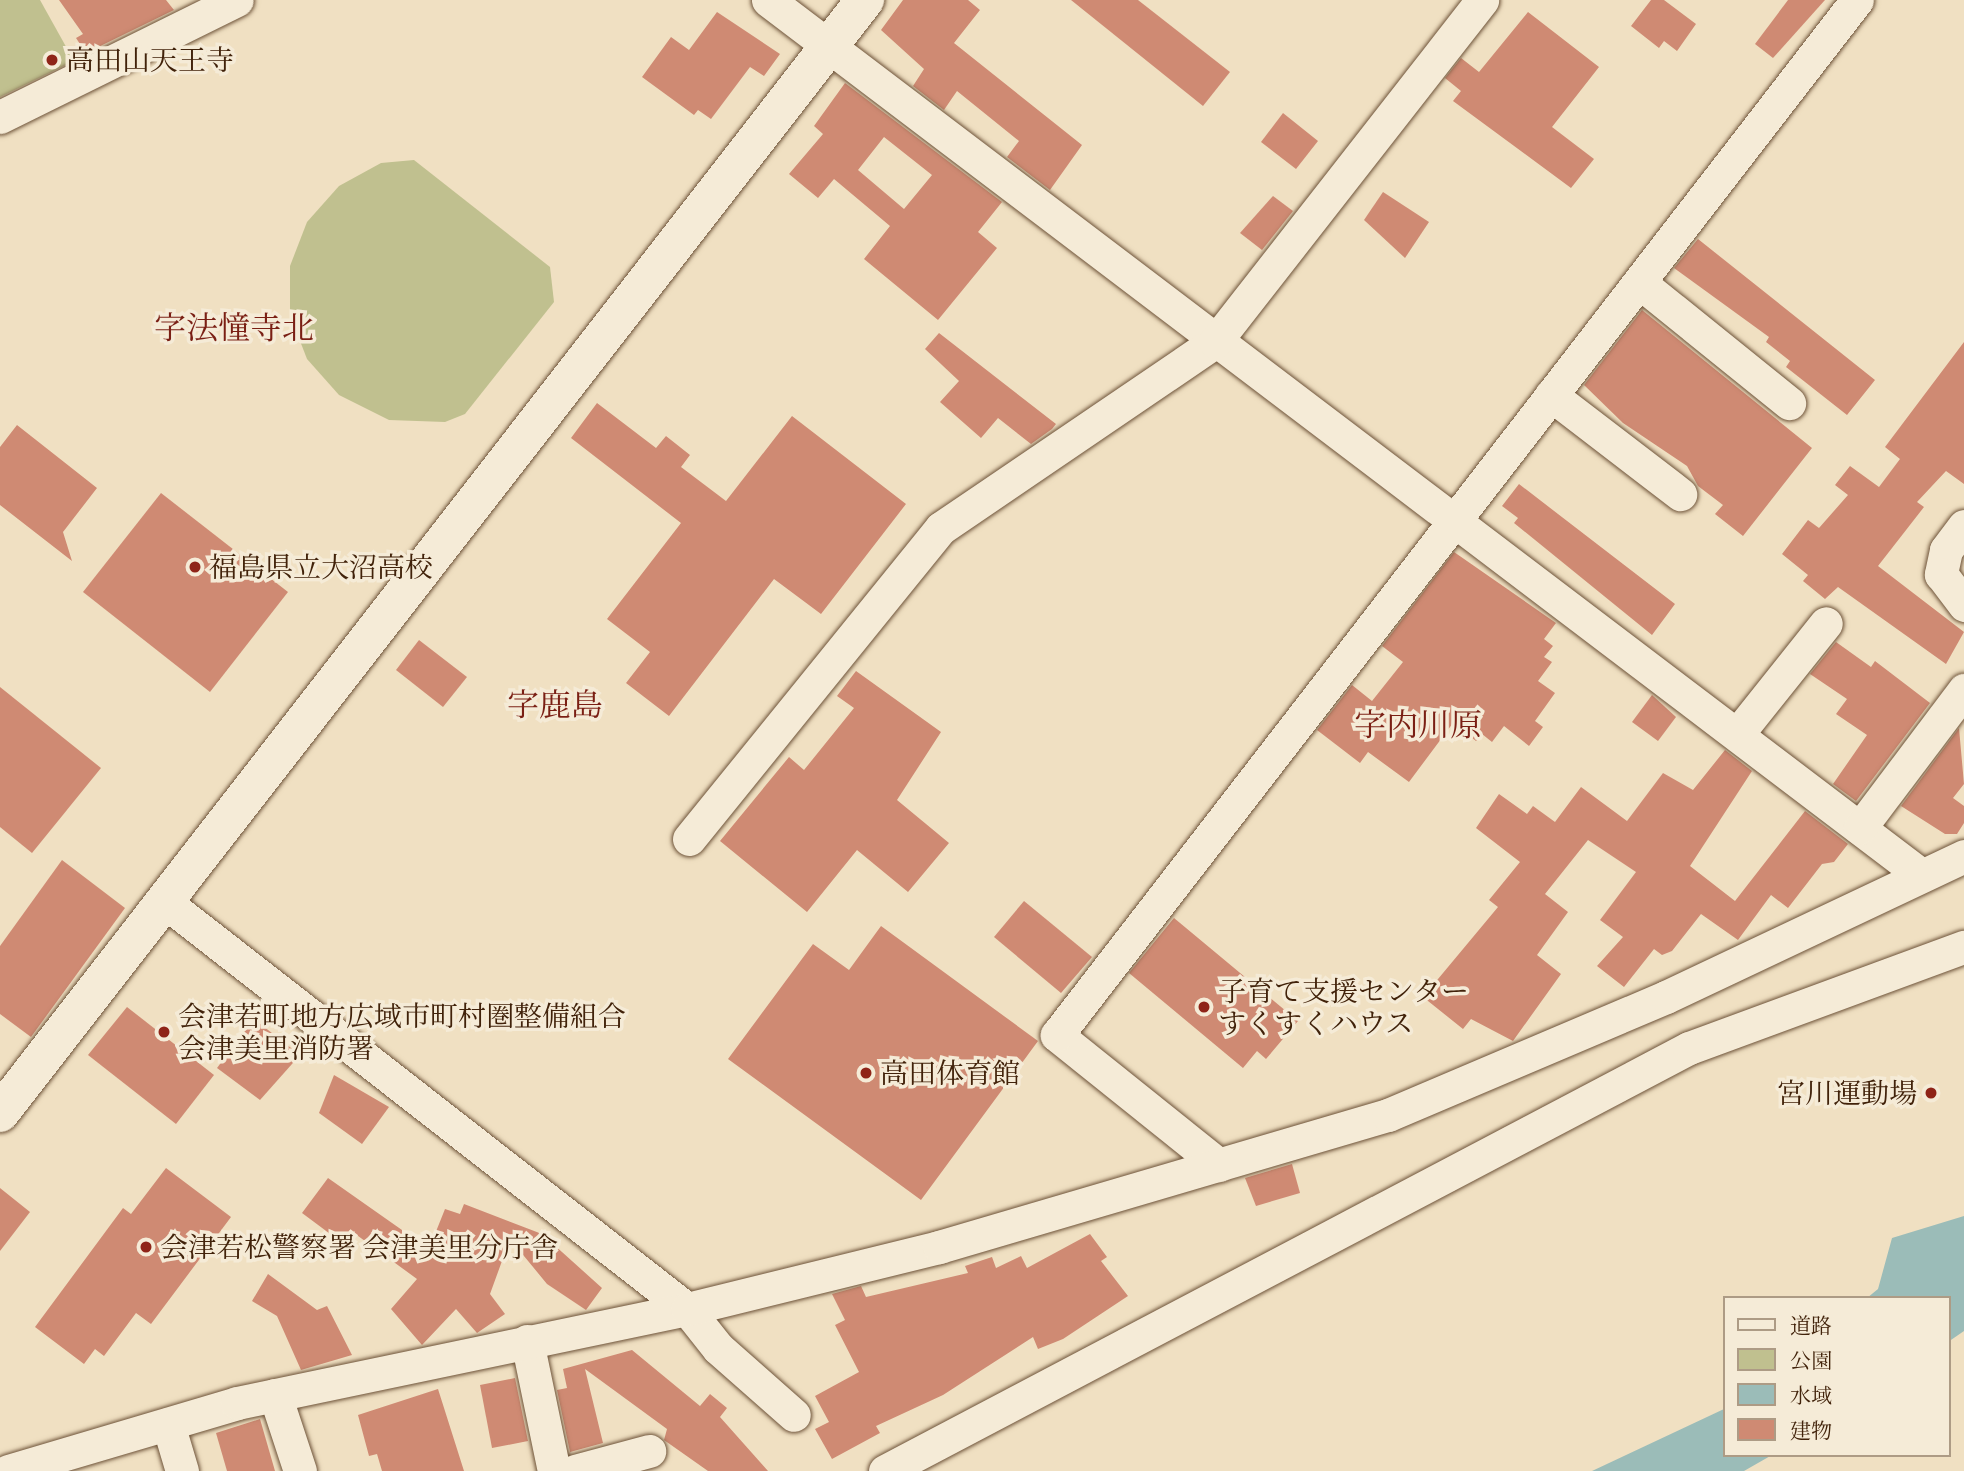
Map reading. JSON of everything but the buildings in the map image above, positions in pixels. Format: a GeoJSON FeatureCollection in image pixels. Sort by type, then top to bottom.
{"type":"FeatureCollection","features":[{"type":"Feature","properties":{"kind":"street"},"geometry":{"type":"LineString","coordinates":[[0,117],[237,0]]}},
{"type":"Feature","properties":{"kind":"street"},"geometry":{"type":"LineString","coordinates":[[768,0],[1215,342],[1739,732],[1921,875]]}},
{"type":"Feature","properties":{"kind":"street"},"geometry":{"type":"LineString","coordinates":[[1,1110],[865,0]]}},
{"type":"Feature","properties":{"kind":"street"},"geometry":{"type":"LineString","coordinates":[[689,839],[941,528],[1215,342],[1482,0]]}},
{"type":"Feature","properties":{"kind":"street"},"geometry":{"type":"LineString","coordinates":[[1219,1165],[1057,1035],[1857,0]]}},
{"type":"Feature","properties":{"kind":"street"},"geometry":{"type":"LineString","coordinates":[[1639,282],[1789,403]]}},
{"type":"Feature","properties":{"kind":"street"},"geometry":{"type":"LineString","coordinates":[[1551,395],[1681,494]]}},
{"type":"Feature","properties":{"kind":"street"},"geometry":{"type":"LineString","coordinates":[[1964,527],[1946,550],[1941,574],[1964,605]]}},
{"type":"Feature","properties":{"kind":"street"},"geometry":{"type":"LineString","coordinates":[[1739,732],[1826,623]]}},
{"type":"Feature","properties":{"kind":"street"},"geometry":{"type":"LineString","coordinates":[[1860,828],[1964,690]]}},
{"type":"Feature","properties":{"kind":"street"},"geometry":{"type":"LineString","coordinates":[[8,1471],[275,1395],[687,1309],[939,1247],[1388,1115],[1482,1077],[1964,856]]}},
{"type":"Feature","properties":{"kind":"street"},"geometry":{"type":"LineString","coordinates":[[165,902],[687,1309],[719,1348],[794,1415]]}},
{"type":"Feature","properties":{"kind":"street"},"geometry":{"type":"LineString","coordinates":[[885,1471],[1689,1048],[1964,947]]}},
{"type":"Feature","properties":{"kind":"street"},"geometry":{"type":"LineString","coordinates":[[527,1341],[554,1471]]}},
{"type":"Feature","properties":{"kind":"street"},"geometry":{"type":"LineString","coordinates":[[275,1395],[300,1471]]}},
{"type":"Feature","properties":{"kind":"street"},"geometry":{"type":"LineString","coordinates":[[168,1424],[183,1471]]}},
{"type":"Feature","properties":{"kind":"street"},"geometry":{"type":"LineString","coordinates":[[575,1471],[649,1451]]}},
{"type":"Feature","properties":{"kind":"green space"},"geometry":{"type":"Polygon","coordinates":[[[0,0],[40,0],[74,61],[0,97],[0,0]]]}},
{"type":"Feature","properties":{"kind":"green space"},"geometry":{"type":"Polygon","coordinates":[[[414,160],[550,267],[554,302],[465,414],[445,422],[389,420],[339,395],[307,359],[290,315],[290,266],[307,222],[339,186],[381,163],[414,160]]]}},
{"type":"Feature","properties":{"kind":"water"},"geometry":{"type":"Polygon","coordinates":[[[1964,1216],[1964,1331],[1950,1341],[1950,1296],[1869,1296],[1878,1289],[1892,1238],[1964,1216]]]}},
{"type":"Feature","properties":{"kind":"water"},"geometry":{"type":"Polygon","coordinates":[[[1722,1410],[1722,1457],[1768,1457],[1744,1471],[1592,1471],[1722,1410]]]}},
{"type":"Feature","properties":{"kind":"place","name":"高田山天王寺"},"geometry":{"type":"Point","coordinates":[52,60]}},
{"type":"Feature","properties":{"kind":"place","name":"福島県立大沼高校"},"geometry":{"type":"Point","coordinates":[195,567]}},
{"type":"Feature","properties":{"kind":"place","name":"子育て支援センター すくすくハウス"},"geometry":{"type":"Point","coordinates":[1204,1007]}},
{"type":"Feature","properties":{"kind":"place","name":"会津若町地方広域市町村圏整備組合 会津美里消防署"},"geometry":{"type":"Point","coordinates":[164,1032]}},
{"type":"Feature","properties":{"kind":"place","name":"高田体育館"},"geometry":{"type":"Point","coordinates":[866,1073]}},
{"type":"Feature","properties":{"kind":"place","name":"宮川運動場"},"geometry":{"type":"Point","coordinates":[1931,1093]}},
{"type":"Feature","properties":{"kind":"place","name":"会津若松警察署 会津美里分庁舎"},"geometry":{"type":"Point","coordinates":[146,1247]}},
{"type":"Feature","properties":{"kind":"district","name":"字法憧寺北"},"geometry":{"type":"Point","coordinates":[234,328]}},
{"type":"Feature","properties":{"kind":"district","name":"字鹿島"},"geometry":{"type":"Point","coordinates":[555,705]}},
{"type":"Feature","properties":{"kind":"district","name":"字内川原"},"geometry":{"type":"Point","coordinates":[1418,725]}}]}
